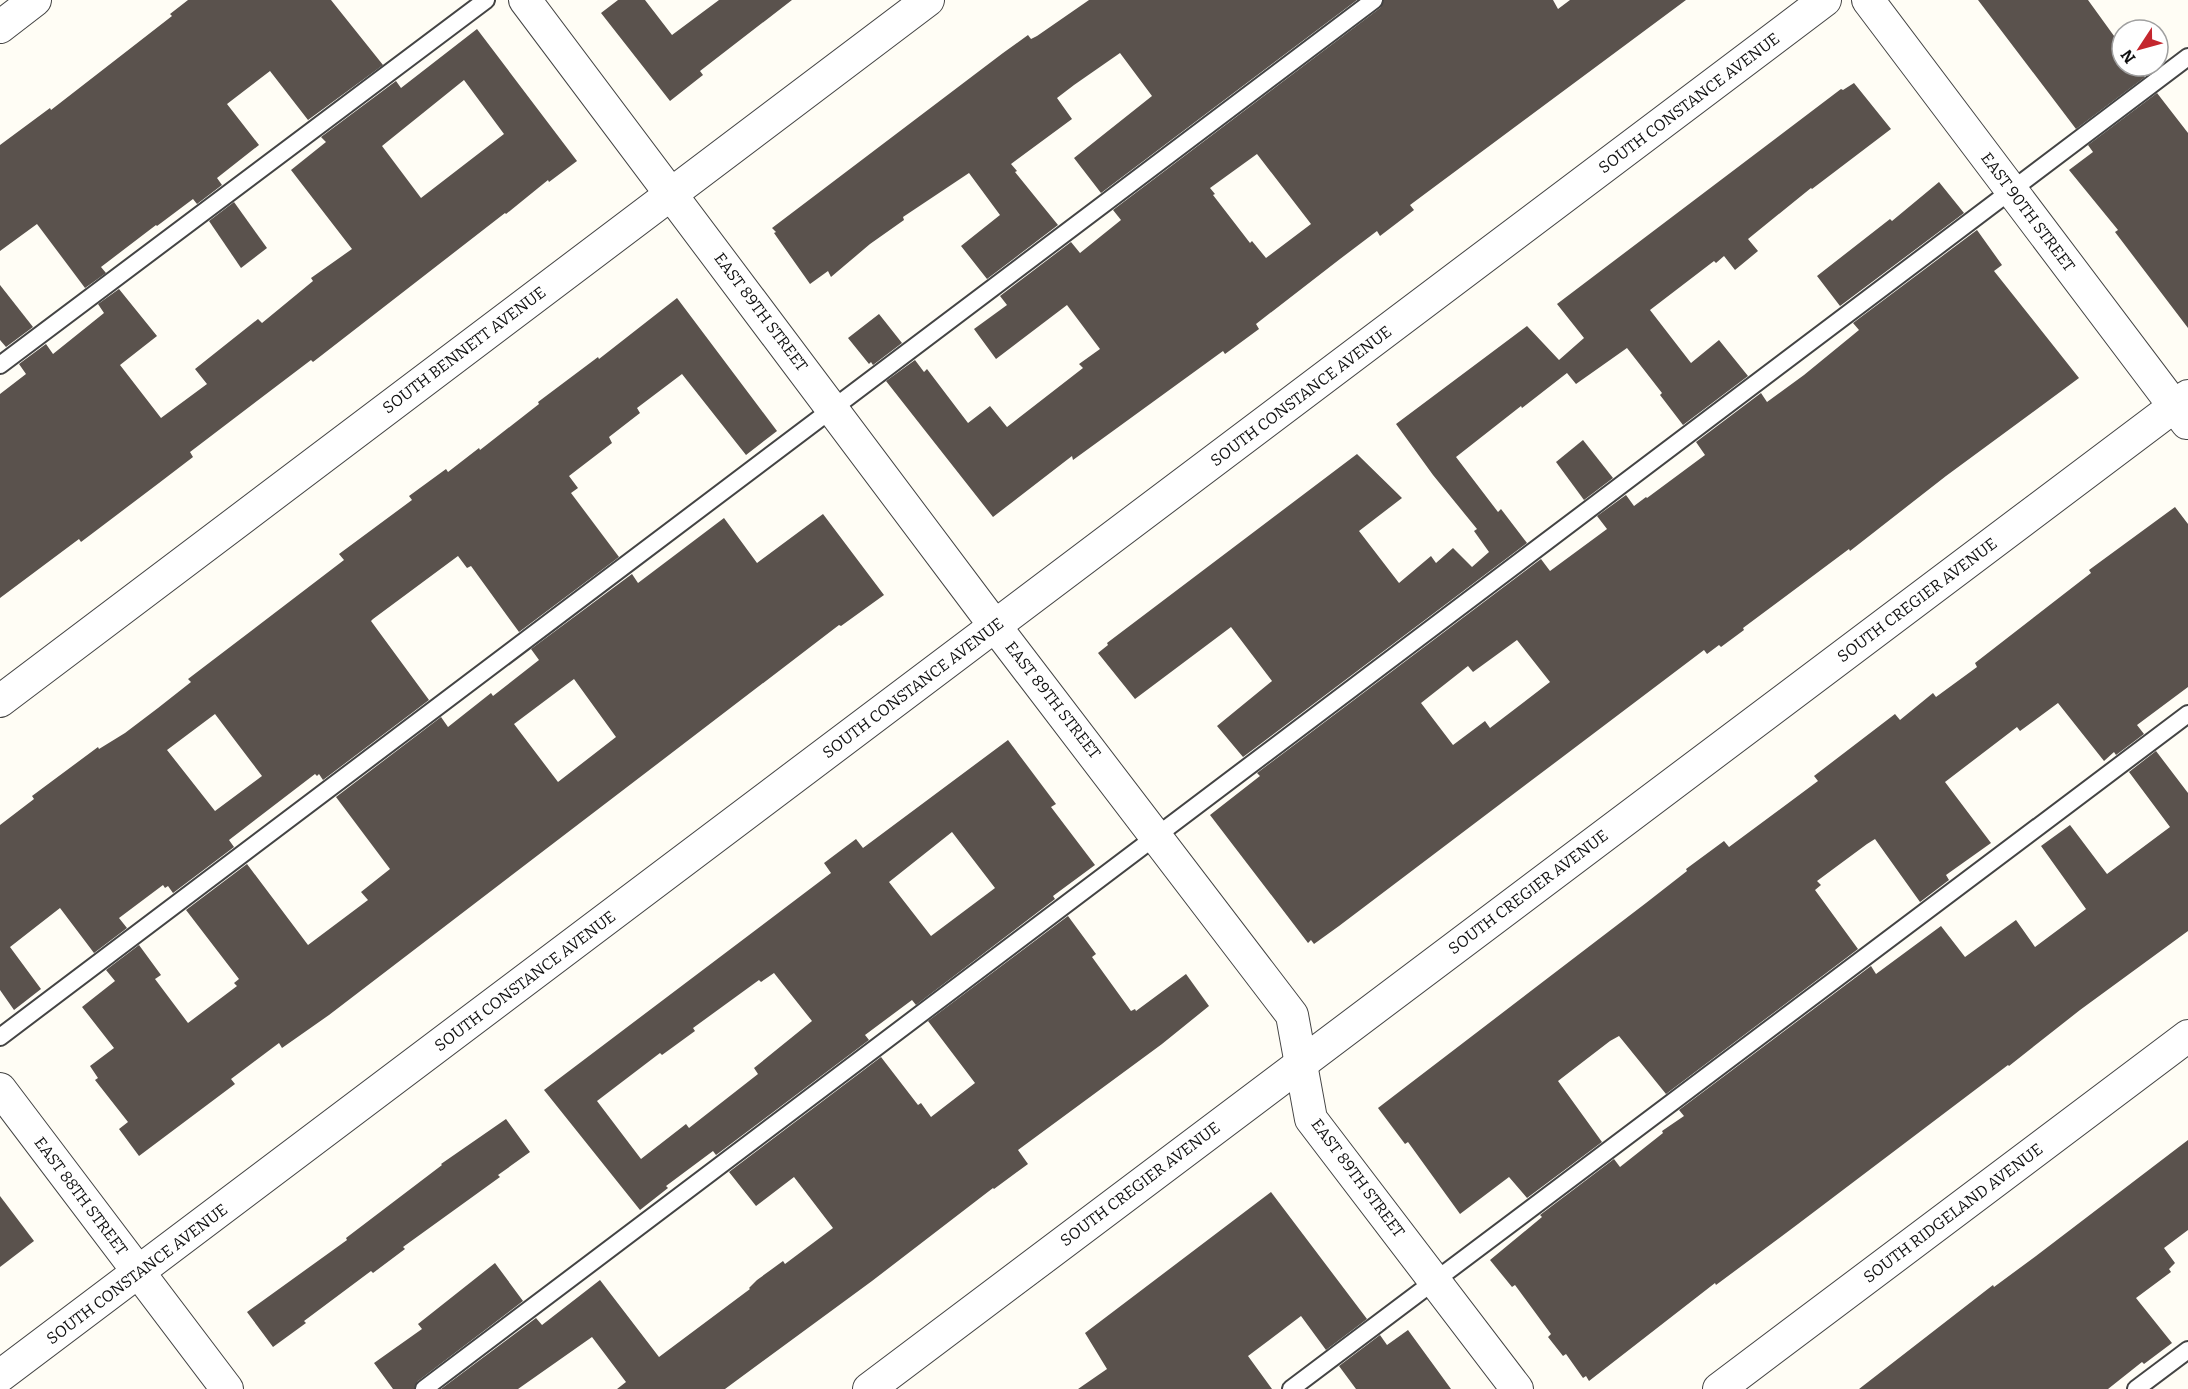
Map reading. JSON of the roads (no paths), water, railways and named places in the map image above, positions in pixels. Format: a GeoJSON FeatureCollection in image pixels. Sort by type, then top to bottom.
{"type":"FeatureCollection","features":[{"type":"Feature","properties":{"kind":"street"},"geometry":{"type":"LineString","coordinates":[[0,27],[35,0]]}},
{"type":"Feature","properties":{"kind":"street","name":"EAST 89TH STREET"},"geometry":{"type":"LineString","coordinates":[[525,0],[995,626],[1292,1016],[1311,1119],[1517,1389]]}},
{"type":"Feature","properties":{"kind":"street","name":"SOUTH BENNETT AVENUE"},"geometry":{"type":"LineString","coordinates":[[0,701],[928,0]]}},
{"type":"Feature","properties":{"kind":"street","name":"SOUTH CONSTANCE AVENUE"},"geometry":{"type":"LineString","coordinates":[[0,1376],[1825,0]]}},
{"type":"Feature","properties":{"kind":"street","name":"EAST 90TH STREET"},"geometry":{"type":"LineString","coordinates":[[1868,0],[2012,190],[2184,408]]}},
{"type":"Feature","properties":{"kind":"street","name":"SOUTH CREGIER AVENUE"},"geometry":{"type":"LineString","coordinates":[[869,1389],[1300,1063],[2184,408]]}},
{"type":"Feature","properties":{"kind":"street","name":"SOUTH RIDGELAND AVENUE"},"geometry":{"type":"LineString","coordinates":[[1719,1389],[2188,1036]]}},
{"type":"Feature","properties":{"kind":"street","name":"EAST 88TH STREET"},"geometry":{"type":"LineString","coordinates":[[0,1089],[227,1389]]}},
{"type":"Feature","properties":{"kind":"lane"},"geometry":{"type":"LineString","coordinates":[[0,366],[486,0]]}},
{"type":"Feature","properties":{"kind":"lane"},"geometry":{"type":"LineString","coordinates":[[0,1037],[1374,0]]}},
{"type":"Feature","properties":{"kind":"lane"},"geometry":{"type":"LineString","coordinates":[[424,1389],[2188,57]]}},
{"type":"Feature","properties":{"kind":"lane"},"geometry":{"type":"LineString","coordinates":[[1291,1389],[2188,714]]}},
{"type":"Feature","properties":{"kind":"lane"},"geometry":{"type":"LineString","coordinates":[[2136,1389],[2188,1350]]}}]}
